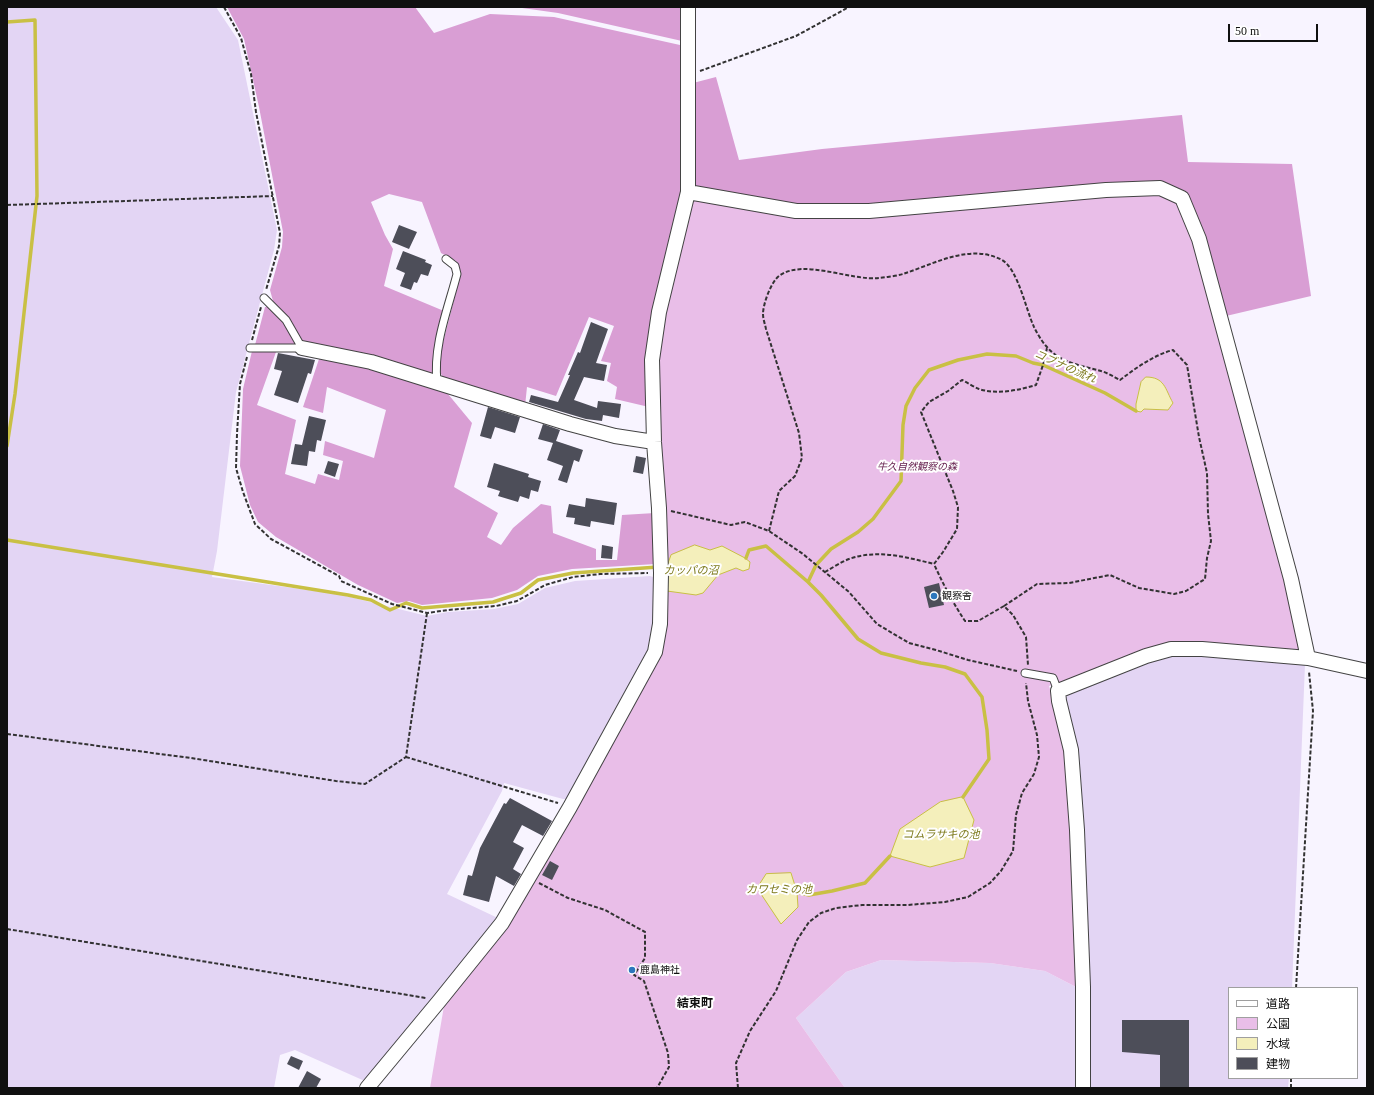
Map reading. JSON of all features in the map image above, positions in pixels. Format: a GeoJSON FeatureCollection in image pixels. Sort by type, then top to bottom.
{"type":"FeatureCollection","features":[{"type":"Feature","properties":{"kind":"street"},"geometry":{"type":"LineString","coordinates":[[366,1088],[502,923],[570,807],[655,652],[660,624],[661,573],[659,508],[654,442],[652,360],[659,312],[688,192],[688,7]]}},
{"type":"Feature","properties":{"kind":"street"},"geometry":{"type":"LineString","coordinates":[[688,192],[796,211],[869,211],[1106,190],[1145,188],[1160,188],[1182,198],[1199,239],[1290,579],[1308,658]]}},
{"type":"Feature","properties":{"kind":"street"},"geometry":{"type":"LineString","coordinates":[[302,348],[371,362],[577,426],[615,436],[654,442]]}},
{"type":"Feature","properties":{"kind":"street"},"geometry":{"type":"LineString","coordinates":[[1083,1088],[1083,987],[1077,830],[1072,750],[1059,701],[1058,691],[1146,656],[1171,649],[1202,649],[1308,658],[1367,671]]}},
{"type":"Feature","properties":{"kind":"lane"},"geometry":{"type":"LineString","coordinates":[[437,382],[435,367],[442,326],[457,274],[455,266],[446,259]]}},
{"type":"Feature","properties":{"kind":"lane"},"geometry":{"type":"LineString","coordinates":[[250,348],[302,348],[286,320],[264,298]]}},
{"type":"Feature","properties":{"kind":"lane"},"geometry":{"type":"LineString","coordinates":[[1025,673],[1053,678],[1058,691]]}},
{"type":"Feature","properties":{"kind":"path"},"geometry":{"type":"LineString","coordinates":[[224,7],[241,38],[247,60],[280,233],[279,246],[240,384],[236,468],[255,524],[271,539],[339,576],[341,581],[392,604],[427,613],[496,606],[517,601],[545,585],[574,577],[600,574],[661,573]]}},
{"type":"Feature","properties":{"kind":"path"},"geometry":{"type":"LineString","coordinates":[[688,75],[796,36],[849,7]]}},
{"type":"Feature","properties":{"kind":"path"},"geometry":{"type":"LineString","coordinates":[[7,205],[273,196]]}},
{"type":"Feature","properties":{"kind":"path"},"geometry":{"type":"LineString","coordinates":[[769,531],[779,491],[795,476],[802,458],[799,433],[766,329],[763,314],[770,285],[779,276],[794,269],[810,268],[843,275],[878,278],[901,275],[956,256],[979,253],[1003,261],[1012,270],[1034,328],[1047,348],[1061,359],[1086,368],[1103,372],[1120,380],[1152,358],[1173,350],[1188,365],[1199,437],[1207,472],[1208,514],[1211,541],[1207,558],[1206,579],[1186,591],[1174,594],[1139,588],[1110,576],[1069,583],[1037,584],[978,621],[966,621],[954,604],[934,564],[906,557],[878,553],[849,559],[824,572]]}},
{"type":"Feature","properties":{"kind":"path"},"geometry":{"type":"LineString","coordinates":[[934,564],[957,529],[958,507],[921,412],[929,402],[948,391],[962,380],[979,389],[994,391],[1018,390],[1036,384],[1047,348]]}},
{"type":"Feature","properties":{"kind":"path"},"geometry":{"type":"LineString","coordinates":[[659,508],[731,525],[745,522],[769,531],[803,554],[848,592],[877,624],[909,643],[968,660],[1025,673]]}},
{"type":"Feature","properties":{"kind":"path"},"geometry":{"type":"LineString","coordinates":[[738,1088],[736,1063],[750,1031],[776,991],[797,940],[809,922],[822,913],[836,908],[862,905],[907,905],[946,902],[968,896],[990,883],[1001,871],[1013,851],[1016,815],[1022,793],[1034,774],[1039,757],[1037,735],[1028,702],[1025,673],[1028,662],[1026,637],[1013,615],[1004,606]]}},
{"type":"Feature","properties":{"kind":"path"},"geometry":{"type":"LineString","coordinates":[[7,734],[191,758],[336,781],[365,784],[406,757],[427,613]]}},
{"type":"Feature","properties":{"kind":"path"},"geometry":{"type":"LineString","coordinates":[[1296,987],[1313,711],[1308,658]]}},
{"type":"Feature","properties":{"kind":"path"},"geometry":{"type":"LineString","coordinates":[[406,757],[570,807]]}},
{"type":"Feature","properties":{"kind":"path"},"geometry":{"type":"LineString","coordinates":[[529,878],[568,898],[605,910],[645,932],[645,958],[634,976],[644,981],[668,1053],[669,1067],[657,1088]]}},
{"type":"Feature","properties":{"kind":"path"},"geometry":{"type":"LineString","coordinates":[[7,929],[440,1000]]}},
{"type":"Feature","properties":{"kind":"shaded area"},"geometry":{"type":"Polygon","coordinates":[[[7,7],[216,7],[238,40],[277,230],[274,250],[236,392],[217,551],[212,577],[338,594],[427,616],[448,612],[494,609],[518,604],[545,588],[575,581],[650,576],[656,578],[655,634],[644,661],[569,799],[563,799],[504,783],[502,791],[447,894],[500,919],[367,1082],[295,1050],[280,1055],[274,1088],[7,1088],[7,7]]]}},
{"type":"Feature","properties":{"kind":"shaded area"},"geometry":{"type":"Polygon","coordinates":[[[227,7],[415,7],[434,33],[490,14],[554,17],[680,45],[685,53],[682,197],[649,407],[615,399],[617,387],[607,381],[611,363],[601,361],[614,326],[589,317],[556,396],[527,387],[525,406],[445,381],[440,372],[440,354],[461,273],[456,261],[441,253],[422,202],[389,194],[371,202],[385,235],[393,249],[384,286],[444,311],[433,363],[433,375],[302,342],[286,315],[273,301],[270,290],[282,247],[283,232],[259,107],[244,39],[227,7]]]}},
{"type":"Feature","properties":{"kind":"shaded area"},"geometry":{"type":"Polygon","coordinates":[[[515,7],[685,7],[682,41],[558,13],[515,7]]]}},
{"type":"Feature","properties":{"kind":"shaded area"},"geometry":{"type":"Polygon","coordinates":[[[716,77],[739,160],[822,149],[1182,115],[1188,162],[1292,164],[1311,296],[1226,316],[1188,199],[1173,186],[1153,181],[1102,184],[862,207],[796,206],[701,191],[694,185],[693,83],[716,77]]]}},
{"type":"Feature","properties":{"kind":"shaded area"},"geometry":{"type":"Polygon","coordinates":[[[265,307],[269,307],[283,321],[296,346],[255,345],[265,307]]]}},
{"type":"Feature","properties":{"kind":"shaded area"},"geometry":{"type":"Polygon","coordinates":[[[252,351],[276,352],[257,405],[296,420],[285,474],[315,484],[318,474],[339,480],[343,461],[323,455],[325,441],[374,458],[386,410],[327,387],[323,413],[303,407],[320,356],[443,388],[472,423],[454,487],[498,513],[487,537],[501,545],[513,528],[541,504],[551,506],[553,533],[596,549],[596,560],[617,560],[622,515],[655,513],[656,564],[572,569],[538,576],[517,590],[492,598],[422,605],[409,601],[397,603],[358,585],[276,537],[258,522],[250,505],[240,466],[243,389],[252,351]]]}},
{"type":"Feature","properties":{"kind":"shaded area"},"geometry":{"type":"Polygon","coordinates":[[[1170,653],[1305,664],[1292,987],[1228,987],[1228,1079],[1289,1079],[1288,1088],[845,1088],[796,1018],[846,972],[881,960],[990,963],[1045,971],[1078,988],[1065,700],[1069,690],[1170,653]]]}},
{"type":"Feature","properties":{"kind":"green space","name":"牛久自然観察の森"},"geometry":{"type":"Polygon","coordinates":[[[1156,191],[1177,200],[1195,246],[1285,576],[1303,651],[1211,645],[1049,686],[1061,724],[1069,775],[1078,988],[1045,971],[990,963],[881,960],[846,972],[796,1018],[845,1088],[430,1088],[444,1006],[660,656],[660,440],[658,363],[664,315],[691,201],[698,198],[1156,191]]]}},
{"type":"Feature","properties":{"kind":"water"},"geometry":{"type":"Polygon","coordinates":[[[1146,377],[1157,379],[1164,385],[1173,403],[1168,410],[1144,409],[1141,412],[1136,411],[1141,382],[1146,377]]]}},
{"type":"Feature","properties":{"kind":"water","name":"カッパの沼"},"geometry":{"type":"Polygon","coordinates":[[[695,545],[710,550],[722,546],[750,562],[749,569],[743,571],[736,568],[718,575],[703,593],[696,595],[667,591],[667,566],[671,555],[695,545]]]}},
{"type":"Feature","properties":{"kind":"water","name":"コムラサキの池"},"geometry":{"type":"Polygon","coordinates":[[[963,797],[974,820],[964,858],[930,867],[890,856],[900,829],[940,802],[963,797]]]}},
{"type":"Feature","properties":{"kind":"water","name":"カワセミの池"},"geometry":{"type":"Polygon","coordinates":[[[791,873],[797,892],[798,907],[781,924],[757,888],[766,874],[791,873]]]}},
{"type":"Feature","properties":{"kind":"building"},"geometry":{"type":"Polygon","coordinates":[[[399,225],[417,232],[409,249],[392,242],[399,225]]]}},
{"type":"Feature","properties":{"kind":"building"},"geometry":{"type":"Polygon","coordinates":[[[403,251],[426,260],[425,262],[432,265],[428,276],[421,274],[417,283],[414,282],[411,290],[400,286],[405,273],[396,269],[403,251]]]}},
{"type":"Feature","properties":{"kind":"building"},"geometry":{"type":"Polygon","coordinates":[[[591,322],[608,329],[596,363],[607,365],[604,381],[584,377],[574,400],[597,408],[598,401],[621,404],[619,418],[603,415],[602,421],[586,419],[529,402],[531,395],[558,402],[578,352],[580,353],[591,322]]]}},
{"type":"Feature","properties":{"kind":"building"},"geometry":{"type":"Polygon","coordinates":[[[278,353],[315,360],[311,374],[308,373],[298,403],[274,395],[282,371],[274,369],[278,353]]]}},
{"type":"Feature","properties":{"kind":"building"},"geometry":{"type":"Polygon","coordinates":[[[488,407],[520,417],[515,433],[495,427],[491,439],[480,436],[488,407]]]}},
{"type":"Feature","properties":{"kind":"building"},"geometry":{"type":"Polygon","coordinates":[[[309,416],[326,420],[321,441],[317,440],[315,452],[309,451],[307,466],[291,464],[295,444],[302,445],[309,416]]]}},
{"type":"Feature","properties":{"kind":"building"},"geometry":{"type":"Polygon","coordinates":[[[543,424],[560,430],[556,441],[583,450],[579,462],[574,460],[567,483],[558,480],[563,466],[547,460],[553,443],[538,439],[543,424]]]}},
{"type":"Feature","properties":{"kind":"building"},"geometry":{"type":"Polygon","coordinates":[[[636,456],[646,458],[643,474],[633,472],[636,456]]]}},
{"type":"Feature","properties":{"kind":"building"},"geometry":{"type":"Polygon","coordinates":[[[328,461],[339,464],[335,477],[324,473],[328,461]]]}},
{"type":"Feature","properties":{"kind":"building"},"geometry":{"type":"Polygon","coordinates":[[[494,463],[529,474],[528,477],[541,481],[538,492],[531,490],[529,499],[520,496],[518,502],[498,496],[500,491],[487,487],[494,463]]]}},
{"type":"Feature","properties":{"kind":"building"},"geometry":{"type":"Polygon","coordinates":[[[586,498],[617,503],[614,525],[591,521],[590,527],[574,524],[575,518],[566,517],[569,504],[585,507],[586,498]]]}},
{"type":"Feature","properties":{"kind":"building"},"geometry":{"type":"Polygon","coordinates":[[[602,545],[613,547],[612,559],[601,558],[602,545]]]}},
{"type":"Feature","properties":{"kind":"building","name":"観察舎"},"geometry":{"type":"Polygon","coordinates":[[[939,583],[944,605],[929,608],[924,587],[939,583]]]}},
{"type":"Feature","properties":{"kind":"building"},"geometry":{"type":"Polygon","coordinates":[[[510,798],[552,821],[543,836],[522,825],[513,842],[524,848],[513,869],[521,874],[514,886],[496,876],[489,902],[463,895],[468,875],[472,876],[480,848],[504,803],[506,804],[510,798]]]}},
{"type":"Feature","properties":{"kind":"building"},"geometry":{"type":"Polygon","coordinates":[[[550,861],[559,866],[552,880],[542,875],[550,861]]]}},
{"type":"Feature","properties":{"kind":"building"},"geometry":{"type":"Polygon","coordinates":[[[1122,1020],[1189,1020],[1189,1088],[1160,1088],[1160,1055],[1122,1052],[1122,1020]]]}},
{"type":"Feature","properties":{"kind":"building"},"geometry":{"type":"Polygon","coordinates":[[[291,1056],[303,1061],[299,1070],[287,1064],[291,1056]]]}},
{"type":"Feature","properties":{"kind":"building"},"geometry":{"type":"Polygon","coordinates":[[[307,1071],[321,1079],[316,1088],[298,1088],[307,1071]]]}},
{"type":"Feature","properties":{"kind":"waterway"},"geometry":{"type":"LineString","coordinates":[[7,22],[35,20],[37,196],[15,394],[7,446]]}},
{"type":"Feature","properties":{"kind":"waterway","name":"コブナの流れ"},"geometry":{"type":"LineString","coordinates":[[808,582],[816,565],[831,549],[858,532],[873,519],[901,481],[903,425],[906,406],[915,388],[929,370],[958,360],[987,354],[1016,356],[1033,363],[1043,365],[1105,393],[1136,411]]}},
{"type":"Feature","properties":{"kind":"waterway"},"geometry":{"type":"LineString","coordinates":[[7,540],[348,595],[371,600],[390,610],[406,603],[422,608],[493,602],[521,593],[538,580],[573,573],[658,567]]}},
{"type":"Feature","properties":{"kind":"waterway"},"geometry":{"type":"LineString","coordinates":[[746,558],[749,550],[766,546],[821,595],[858,639],[881,653],[921,663],[945,667],[965,674],[982,697],[987,730],[989,759],[963,797]]}},
{"type":"Feature","properties":{"kind":"waterway"},"geometry":{"type":"LineString","coordinates":[[797,892],[809,895],[865,883],[890,856]]}},
{"type":"Feature","properties":{"kind":"place","name":"観察舎"},"geometry":{"type":"Point","coordinates":[934,596]}},
{"type":"Feature","properties":{"kind":"place","name":"鹿島神社"},"geometry":{"type":"Point","coordinates":[632,970]}},
{"type":"Feature","properties":{"kind":"district","name":"結束町"},"geometry":{"type":"Point","coordinates":[695,1004]}}]}
